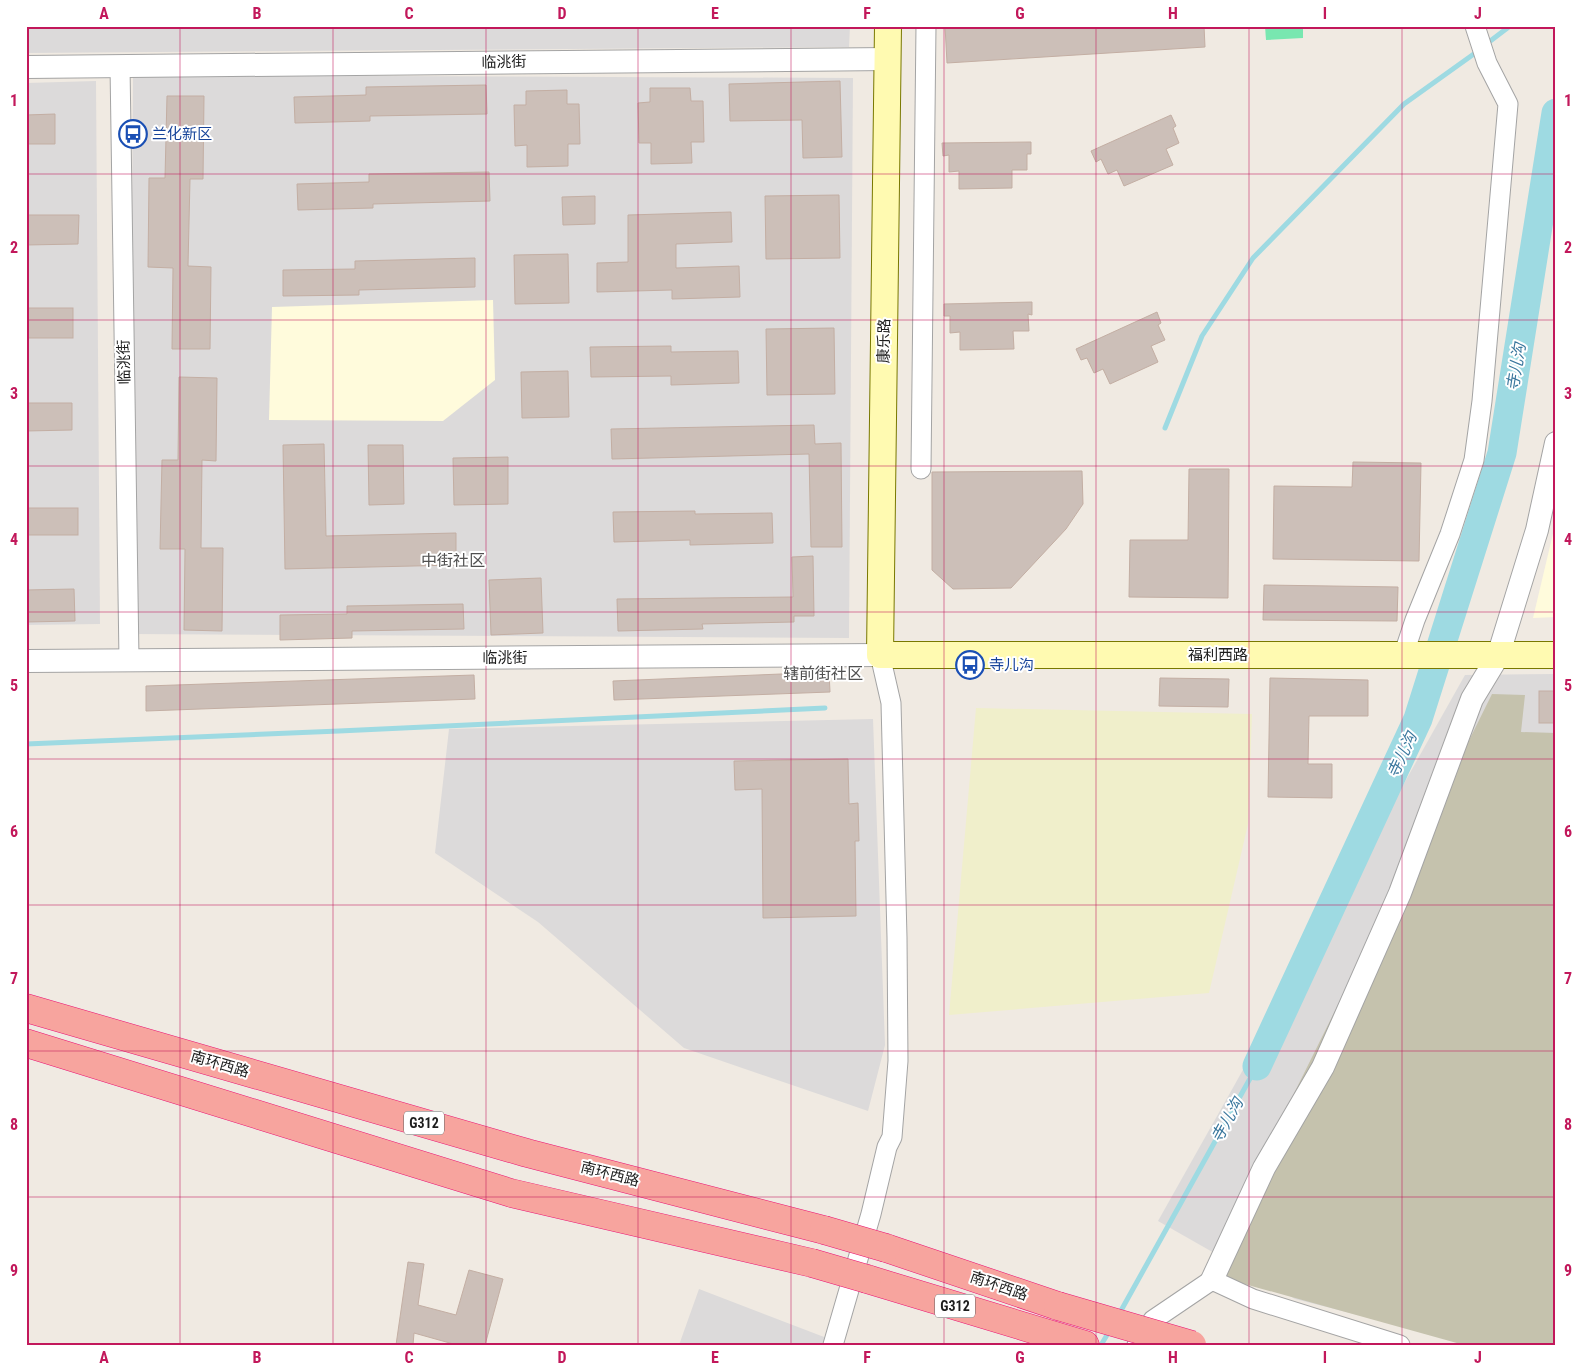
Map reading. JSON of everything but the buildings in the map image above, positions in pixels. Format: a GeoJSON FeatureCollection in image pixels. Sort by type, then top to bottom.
{"type":"FeatureCollection","features":[{"type":"Feature","properties":{"kind":"highway","name":"南环西路"},"geometry":{"type":"LineString","coordinates":[[26,1008],[527,1153],[824,1230],[886,1248],[1058,1306],[1192,1345]]}},
{"type":"Feature","properties":{"kind":"highway","name":"南环西路"},"geometry":{"type":"LineString","coordinates":[[26,1043],[511,1193],[812,1263],[1085,1345]]}},
{"type":"Feature","properties":{"kind":"main road","name":"康乐路"},"geometry":{"type":"LineString","coordinates":[[880,655],[888,26]]}},
{"type":"Feature","properties":{"kind":"main road","name":"福利西路"},"geometry":{"type":"LineString","coordinates":[[880,655],[1556,656]]}},
{"type":"Feature","properties":{"kind":"street"},"geometry":{"type":"LineString","coordinates":[[921,469],[926,26]]}},
{"type":"Feature","properties":{"kind":"street"},"geometry":{"type":"LineString","coordinates":[[1409,656],[1415,620],[1450,534],[1475,450],[1482,401],[1508,104],[1486,63],[1476,32]]}},
{"type":"Feature","properties":{"kind":"street","name":"临洮街"},"geometry":{"type":"LineString","coordinates":[[26,67],[888,58]]}},
{"type":"Feature","properties":{"kind":"street","name":"临洮街"},"geometry":{"type":"LineString","coordinates":[[120,66],[129,659]]}},
{"type":"Feature","properties":{"kind":"street"},"geometry":{"type":"LineString","coordinates":[[1137,1345],[1153,1320],[1212,1280],[1264,1168],[1323,1067],[1400,893],[1472,699],[1491,656],[1537,530],[1556,444]]}},
{"type":"Feature","properties":{"kind":"street","name":"临洮街"},"geometry":{"type":"LineString","coordinates":[[26,661],[880,655]]}},
{"type":"Feature","properties":{"kind":"street"},"geometry":{"type":"LineString","coordinates":[[833,1345],[871,1214],[887,1146],[892,1137],[895,1106],[898,1061],[897,937],[891,703],[880,655]]}},
{"type":"Feature","properties":{"kind":"street"},"geometry":{"type":"LineString","coordinates":[[1212,1280],[1254,1299],[1400,1345]]}},
{"type":"Feature","properties":{"kind":"shaded area"},"geometry":{"type":"Polygon","coordinates":[[[26,26],[850,26],[849,47],[26,53],[26,26]]]}},
{"type":"Feature","properties":{"kind":"shaded area"},"geometry":{"type":"Polygon","coordinates":[[[133,75],[853,78],[849,638],[129,634],[133,75]]]}},
{"type":"Feature","properties":{"kind":"shaded area"},"geometry":{"type":"Polygon","coordinates":[[[96,81],[100,624],[26,625],[26,83],[96,81]]]}},
{"type":"Feature","properties":{"kind":"shaded area"},"geometry":{"type":"Polygon","coordinates":[[[493,300],[495,380],[443,421],[269,420],[272,307],[493,300]]]}},
{"type":"Feature","properties":{"kind":"shaded area"},"geometry":{"type":"Polygon","coordinates":[[[1556,521],[1556,617],[1533,618],[1556,521]]]}},
{"type":"Feature","properties":{"kind":"shaded area"},"geometry":{"type":"Polygon","coordinates":[[[1556,674],[1556,1345],[1477,1345],[1295,1299],[1158,1221],[1465,675],[1556,674]]]}},
{"type":"Feature","properties":{"kind":"shaded area"},"geometry":{"type":"Polygon","coordinates":[[[1492,694],[1525,695],[1521,732],[1556,733],[1556,1345],[1464,1345],[1205,1273],[1492,694]]]}},
{"type":"Feature","properties":{"kind":"shaded area"},"geometry":{"type":"Polygon","coordinates":[[[873,719],[885,1045],[868,1111],[684,1048],[538,922],[435,853],[449,729],[873,719]]]}},
{"type":"Feature","properties":{"kind":"shaded area"},"geometry":{"type":"Polygon","coordinates":[[[699,1289],[845,1345],[679,1345],[699,1289]]]}},
{"type":"Feature","properties":{"kind":"green space"},"geometry":{"type":"Polygon","coordinates":[[[1265,26],[1303,26],[1303,38],[1266,40],[1265,26]]]}},
{"type":"Feature","properties":{"kind":"green space"},"geometry":{"type":"Polygon","coordinates":[[[976,708],[1252,714],[1248,824],[1209,993],[949,1015],[976,708]]]}},
{"type":"Feature","properties":{"kind":"waterway"},"geometry":{"type":"LineString","coordinates":[[1485,45],[1510,26]]}},
{"type":"Feature","properties":{"kind":"waterway"},"geometry":{"type":"LineString","coordinates":[[1165,428],[1202,336],[1253,258],[1404,104],[1478,51]]}},
{"type":"Feature","properties":{"kind":"waterway","name":"寺儿沟"},"geometry":{"type":"LineString","coordinates":[[1257,1066],[1418,719],[1502,453],[1556,113]]}},
{"type":"Feature","properties":{"kind":"waterway"},"geometry":{"type":"LineString","coordinates":[[26,744],[825,708]]}},
{"type":"Feature","properties":{"kind":"waterway","name":"寺儿沟"},"geometry":{"type":"LineString","coordinates":[[1118,1316],[1257,1066]]}},
{"type":"Feature","properties":{"kind":"waterway","name":"寺儿沟"},"geometry":{"type":"LineString","coordinates":[[1101,1345],[1110,1330]]}},
{"type":"Feature","properties":{"kind":"place","name":"兰化新区"},"geometry":{"type":"Point","coordinates":[133,134]}},
{"type":"Feature","properties":{"kind":"place","name":"寺儿沟"},"geometry":{"type":"Point","coordinates":[970,665]}},
{"type":"Feature","properties":{"kind":"district","name":"中街社区"},"geometry":{"type":"Point","coordinates":[453,560]}},
{"type":"Feature","properties":{"kind":"district","name":"辖前街社区"},"geometry":{"type":"Point","coordinates":[823,673]}}]}
